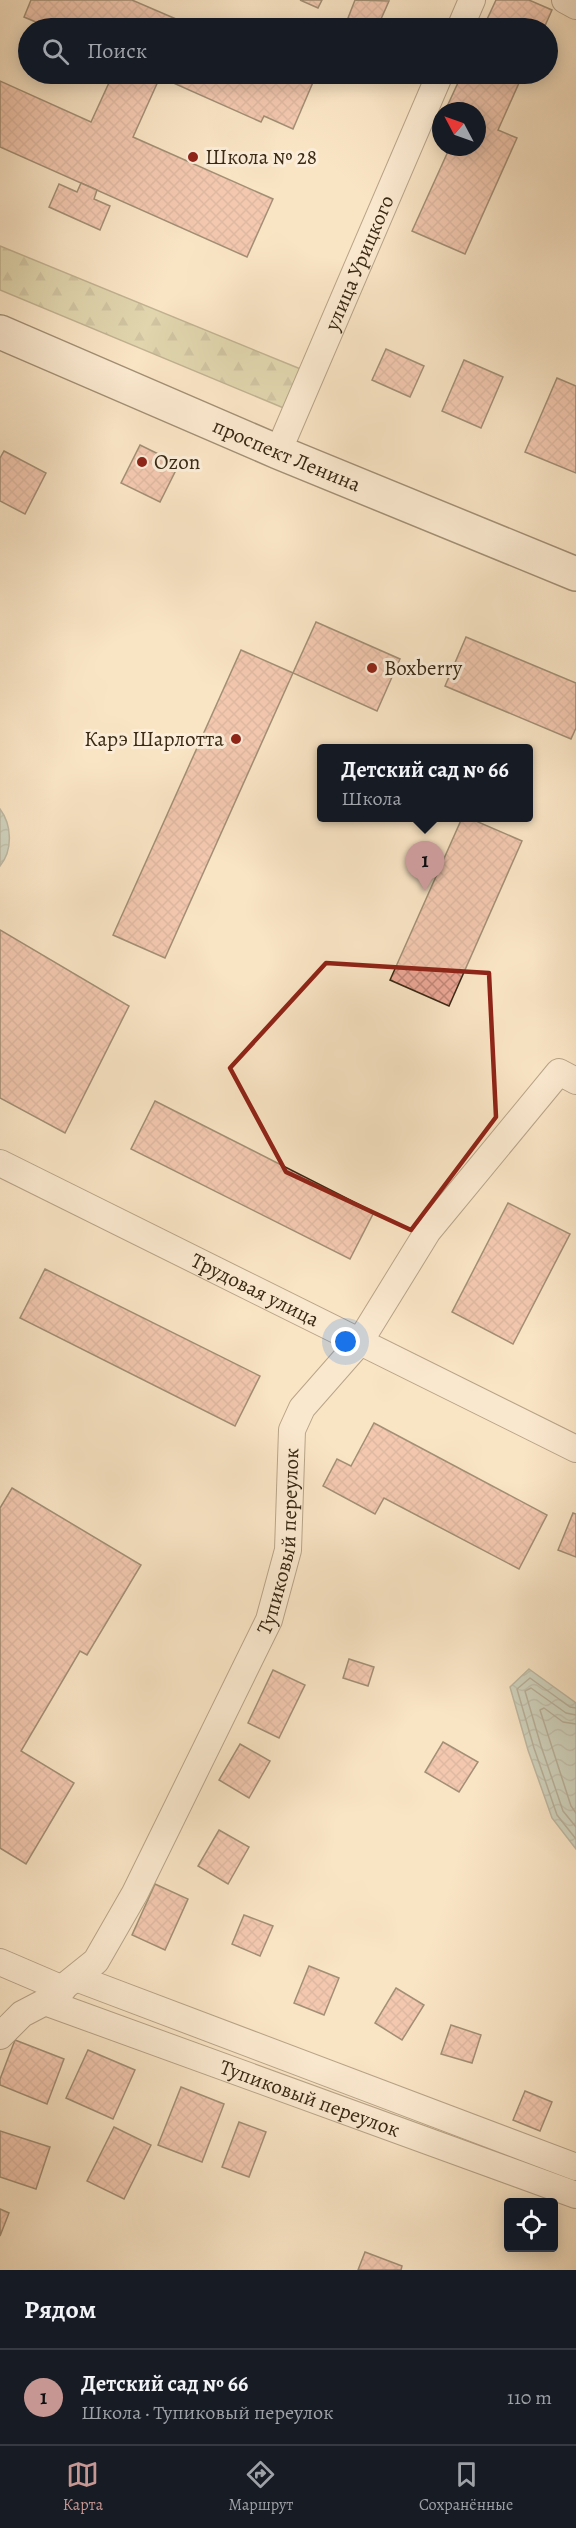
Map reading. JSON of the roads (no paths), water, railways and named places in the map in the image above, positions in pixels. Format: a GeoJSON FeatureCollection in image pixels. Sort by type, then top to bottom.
{"type":"FeatureCollection","features":[{"type":"Feature","properties":{"kind":"main road","name":"проспект Ленина"},"geometry":{"type":"LineString","coordinates":[[0,332],[278,452],[576,574]]}},
{"type":"Feature","properties":{"kind":"street"},"geometry":{"type":"LineString","coordinates":[[464,18],[472,0]]}},
{"type":"Feature","properties":{"kind":"street"},"geometry":{"type":"LineString","coordinates":[[565,0],[576,6]]}},
{"type":"Feature","properties":{"kind":"street","name":"улица Урицкого"},"geometry":{"type":"LineString","coordinates":[[278,452],[436,84]]}},
{"type":"Feature","properties":{"kind":"street","name":"Тупиковый переулок"},"geometry":{"type":"LineString","coordinates":[[0,2036],[22,2014],[61,1990],[96,1961],[135,1893],[269,1620],[288,1550],[292,1430],[302,1408],[359,1343],[428,1231],[567,1076]]}},
{"type":"Feature","properties":{"kind":"street","name":"Трудовая улица"},"geometry":{"type":"LineString","coordinates":[[0,1163],[576,1449]]}},
{"type":"Feature","properties":{"kind":"street"},"geometry":{"type":"LineString","coordinates":[[0,1962],[61,1990]]}},
{"type":"Feature","properties":{"kind":"street","name":"Тупиковый переулок"},"geometry":{"type":"LineString","coordinates":[[61,1990],[576,2167]]}},
{"type":"Feature","properties":{"kind":"street","name":"Тупиковый переулок"},"geometry":{"type":"LineString","coordinates":[[61,1990],[576,2195]]}},
{"type":"Feature","properties":{"kind":"water"},"geometry":{"type":"Polygon","coordinates":[[[0,809],[9,830],[9,845],[0,866],[0,809]]]}},
{"type":"Feature","properties":{"kind":"water"},"geometry":{"type":"Polygon","coordinates":[[[529,1669],[576,1703],[576,1849],[552,1818],[528,1750],[510,1687],[529,1669]]]}},
{"type":"Feature","properties":{"kind":"place","name":"Школа № 28"},"geometry":{"type":"Point","coordinates":[193,157]}},
{"type":"Feature","properties":{"kind":"place","name":"Ozon"},"geometry":{"type":"Point","coordinates":[142,462]}},
{"type":"Feature","properties":{"kind":"place","name":"Boxberry"},"geometry":{"type":"Point","coordinates":[372,668]}},
{"type":"Feature","properties":{"kind":"place","name":"Карэ Шарлотта"},"geometry":{"type":"Point","coordinates":[236,739]}},
{"type":"Feature","properties":{"kind":"place","name":"Детский сад № 66"},"geometry":{"type":"Point","coordinates":[425,891]}}]}
